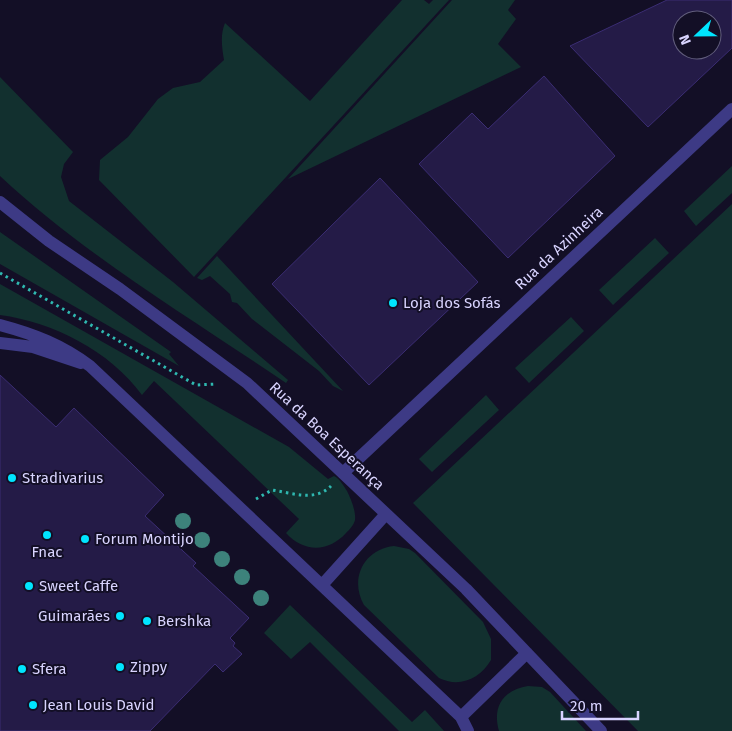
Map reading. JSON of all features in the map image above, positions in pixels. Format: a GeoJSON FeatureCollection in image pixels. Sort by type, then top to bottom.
{"type":"FeatureCollection","features":[{"type":"Feature","properties":{"kind":"street","name":"Rua da Azinheira"},"geometry":{"type":"LineString","coordinates":[[344,473],[732,109]]}},
{"type":"Feature","properties":{"kind":"street","name":"Rua da Boa Esperança"},"geometry":{"type":"LineString","coordinates":[[0,202],[49,241],[120,288],[247,383],[466,589],[601,731]]}},
{"type":"Feature","properties":{"kind":"street"},"geometry":{"type":"LineString","coordinates":[[0,325],[46,339],[67,349],[90,366],[323,584],[461,717],[468,731]]}},
{"type":"Feature","properties":{"kind":"street"},"geometry":{"type":"LineString","coordinates":[[0,344],[33,347],[90,366]]}},
{"type":"Feature","properties":{"kind":"street"},"geometry":{"type":"LineString","coordinates":[[323,584],[386,514]]}},
{"type":"Feature","properties":{"kind":"street"},"geometry":{"type":"LineString","coordinates":[[461,717],[527,654]]}},
{"type":"Feature","properties":{"kind":"path"},"geometry":{"type":"LineString","coordinates":[[0,273],[196,385],[247,383]]}},
{"type":"Feature","properties":{"kind":"path"},"geometry":{"type":"LineString","coordinates":[[241,508],[272,490],[310,496],[324,493],[344,473]]}},
{"type":"Feature","properties":{"kind":"green space"},"geometry":{"type":"Polygon","coordinates":[[[402,0],[424,0],[429,4],[433,0],[449,0],[194,277],[99,180],[100,160],[128,137],[158,99],[173,88],[200,82],[224,60],[222,37],[225,23],[310,101],[402,0]]]}},
{"type":"Feature","properties":{"kind":"green space"},"geometry":{"type":"Polygon","coordinates":[[[452,0],[515,0],[508,10],[516,19],[498,44],[521,67],[288,179],[452,0]]]}},
{"type":"Feature","properties":{"kind":"green space"},"geometry":{"type":"Polygon","coordinates":[[[0,77],[73,152],[64,164],[61,177],[69,201],[173,282],[288,380],[286,383],[102,259],[32,205],[0,176],[0,77]]]}},
{"type":"Feature","properties":{"kind":"green space"},"geometry":{"type":"Polygon","coordinates":[[[732,166],[732,193],[696,226],[684,211],[732,166]]]}},
{"type":"Feature","properties":{"kind":"green space"},"geometry":{"type":"Polygon","coordinates":[[[732,204],[732,731],[638,731],[413,503],[732,204]]]}},
{"type":"Feature","properties":{"kind":"green space"},"geometry":{"type":"Polygon","coordinates":[[[0,232],[171,352],[169,354],[179,366],[0,264],[0,232]]]}},
{"type":"Feature","properties":{"kind":"green space"},"geometry":{"type":"Polygon","coordinates":[[[655,238],[669,253],[613,305],[599,290],[655,238]]]}},
{"type":"Feature","properties":{"kind":"green space"},"geometry":{"type":"Polygon","coordinates":[[[217,256],[343,391],[333,386],[319,371],[252,319],[237,303],[232,302],[230,294],[210,276],[202,280],[197,278],[217,256]]]}},
{"type":"Feature","properties":{"kind":"green space"},"geometry":{"type":"Polygon","coordinates":[[[0,284],[289,447],[328,479],[336,477],[347,491],[353,505],[355,520],[353,526],[339,539],[324,547],[308,547],[293,540],[286,533],[299,519],[154,381],[142,395],[114,365],[79,341],[40,324],[0,315],[0,284]]]}},
{"type":"Feature","properties":{"kind":"green space"},"geometry":{"type":"Polygon","coordinates":[[[571,317],[584,331],[529,383],[515,368],[571,317]]]}},
{"type":"Feature","properties":{"kind":"green space"},"geometry":{"type":"Polygon","coordinates":[[[486,395],[499,410],[432,472],[419,459],[486,395]]]}},
{"type":"Feature","properties":{"kind":"green space"},"geometry":{"type":"Polygon","coordinates":[[[394,546],[409,549],[415,553],[483,622],[491,639],[491,660],[475,677],[461,682],[447,681],[439,678],[364,605],[358,585],[362,567],[367,559],[375,553],[383,548],[394,546]]]}},
{"type":"Feature","properties":{"kind":"green space"},"geometry":{"type":"Polygon","coordinates":[[[290,605],[412,722],[425,710],[444,731],[399,731],[310,642],[291,659],[264,633],[290,605]]]}},
{"type":"Feature","properties":{"kind":"green space"},"geometry":{"type":"Polygon","coordinates":[[[528,686],[542,687],[550,692],[586,731],[499,731],[497,714],[502,701],[512,691],[528,686]]]}},
{"type":"Feature","properties":{"kind":"building"},"geometry":{"type":"Polygon","coordinates":[[[667,0],[732,0],[732,48],[722,57],[722,10],[672,10],[672,60],[719,60],[648,127],[570,46],[667,0]]]}},
{"type":"Feature","properties":{"kind":"building"},"geometry":{"type":"Polygon","coordinates":[[[544,76],[615,156],[508,258],[419,164],[472,113],[488,129],[544,76]]]}},
{"type":"Feature","properties":{"kind":"building"},"geometry":{"type":"Polygon","coordinates":[[[380,178],[478,282],[369,385],[272,284],[380,178]]]}},
{"type":"Feature","properties":{"kind":"building","name":"Forum Montijo"},"geometry":{"type":"Polygon","coordinates":[[[0,375],[56,427],[74,408],[164,495],[145,516],[196,563],[193,566],[249,618],[230,638],[235,643],[233,646],[242,654],[223,672],[215,664],[150,731],[0,731],[0,375]]]}},
{"type":"Feature","properties":{"kind":"place","name":"Loja dos Sofás"},"geometry":{"type":"Point","coordinates":[393,303]}},
{"type":"Feature","properties":{"kind":"place","name":"Stradivarius"},"geometry":{"type":"Point","coordinates":[12,478]}},
{"type":"Feature","properties":{"kind":"place","name":"Fnac"},"geometry":{"type":"Point","coordinates":[47,535]}},
{"type":"Feature","properties":{"kind":"place","name":"Forum Montijo"},"geometry":{"type":"Point","coordinates":[85,539]}},
{"type":"Feature","properties":{"kind":"place","name":"Sweet Caffe"},"geometry":{"type":"Point","coordinates":[29,586]}},
{"type":"Feature","properties":{"kind":"place","name":"Guimarães"},"geometry":{"type":"Point","coordinates":[120,616]}},
{"type":"Feature","properties":{"kind":"place","name":"Bershka"},"geometry":{"type":"Point","coordinates":[147,621]}},
{"type":"Feature","properties":{"kind":"place","name":"Zippy"},"geometry":{"type":"Point","coordinates":[120,667]}},
{"type":"Feature","properties":{"kind":"place","name":"Sfera"},"geometry":{"type":"Point","coordinates":[22,669]}},
{"type":"Feature","properties":{"kind":"place","name":"Jean Louis David"},"geometry":{"type":"Point","coordinates":[33,705]}}]}
